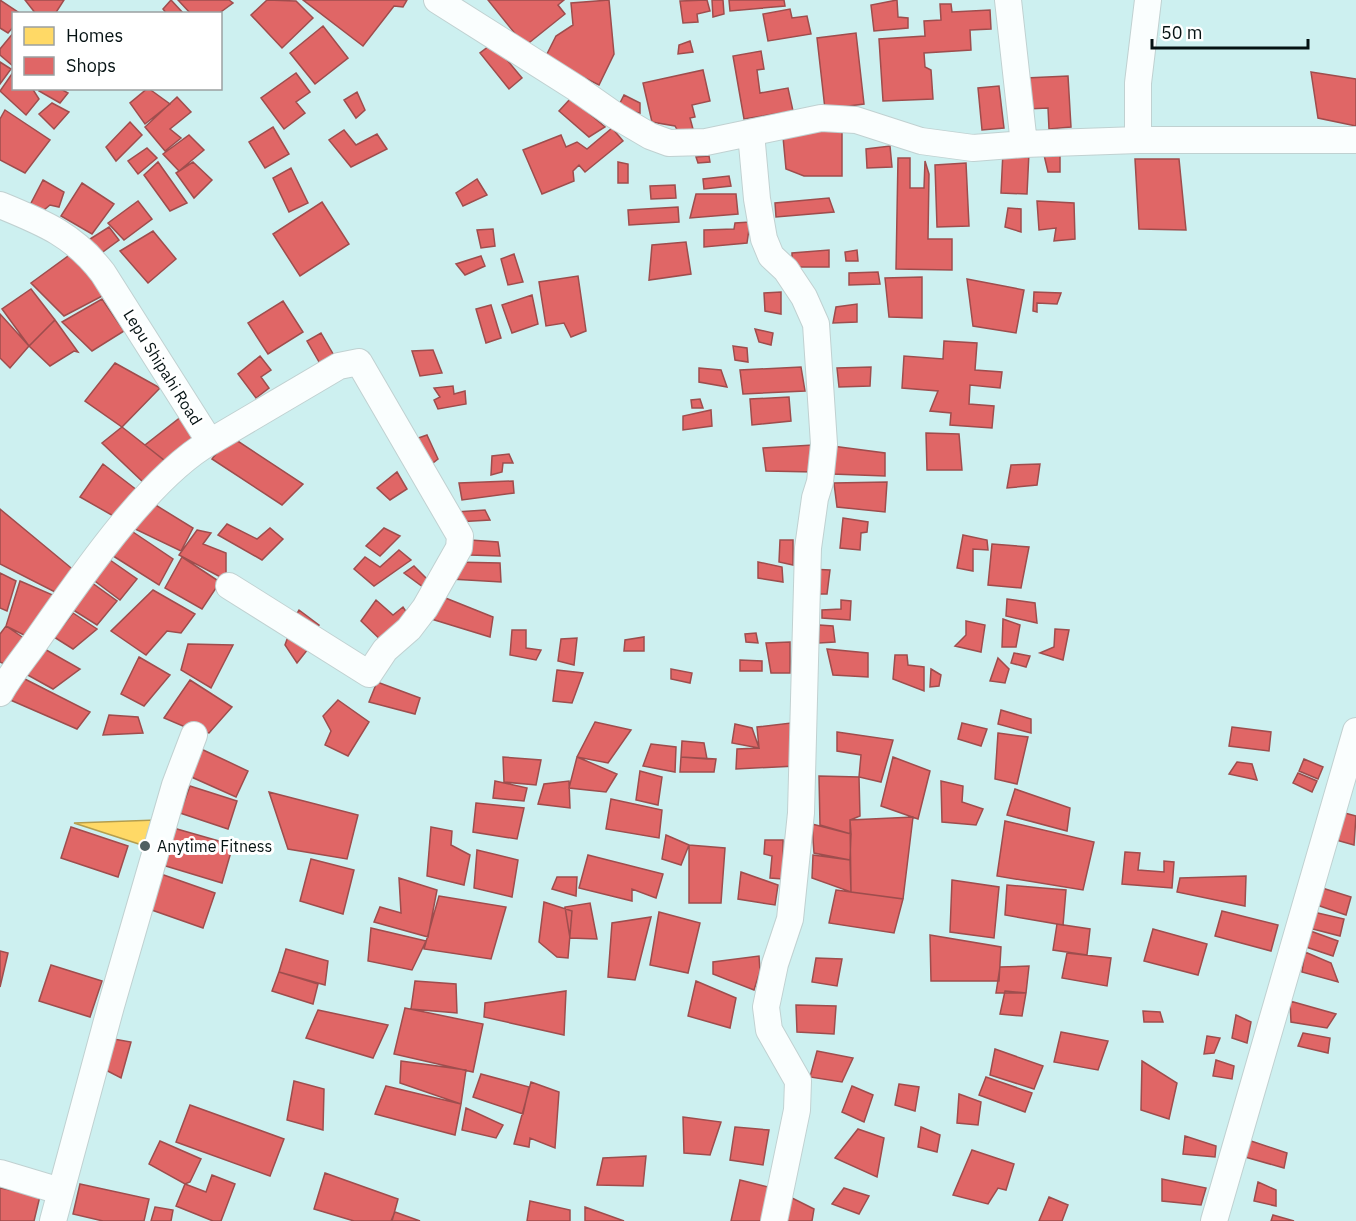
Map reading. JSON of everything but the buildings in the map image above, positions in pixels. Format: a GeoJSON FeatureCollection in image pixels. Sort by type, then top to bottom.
{"type":"FeatureCollection","features":[{"type":"Feature","properties":{"kind":"street"},"geometry":{"type":"LineString","coordinates":[[437,0],[650,136],[669,143],[705,142],[821,117],[856,120],[921,141],[973,148],[1138,140],[1356,140]]}},
{"type":"Feature","properties":{"kind":"street"},"geometry":{"type":"LineString","coordinates":[[1008,0],[1024,144]]}},
{"type":"Feature","properties":{"kind":"street"},"geometry":{"type":"LineString","coordinates":[[1138,140],[1138,83],[1148,0]]}},
{"type":"Feature","properties":{"kind":"street"},"geometry":{"type":"LineString","coordinates":[[751,133],[757,200],[764,239],[771,256],[786,270],[804,297],[816,324],[824,444],[820,482],[808,548],[801,813],[790,919],[775,964],[766,1007],[770,1030],[798,1082],[797,1110],[774,1221]]}},
{"type":"Feature","properties":{"kind":"street","name":"Lepu Shipahi Road"},"geometry":{"type":"LineString","coordinates":[[0,205],[70,237],[88,253],[210,442],[194,452],[143,501],[75,586],[0,693]]}},
{"type":"Feature","properties":{"kind":"street"},"geometry":{"type":"LineString","coordinates":[[210,442],[239,428],[339,366],[359,362],[460,536],[459,548],[425,608],[408,630],[385,650],[369,674],[229,585]]}},
{"type":"Feature","properties":{"kind":"street"},"geometry":{"type":"LineString","coordinates":[[1214,1221],[1356,731]]}},
{"type":"Feature","properties":{"kind":"street"},"geometry":{"type":"LineString","coordinates":[[53,1221],[175,785],[194,735]]}},
{"type":"Feature","properties":{"kind":"street"},"geometry":{"type":"LineString","coordinates":[[0,1173],[60,1191]]}},
{"type":"Feature","properties":{"kind":"shaded area"},"geometry":{"type":"Polygon","coordinates":[[[0,0],[1356,0],[1356,1221],[0,1221],[0,0]]]}},
{"type":"Feature","properties":{"kind":"place","name":"Anytime Fitness"},"geometry":{"type":"Point","coordinates":[145,846]}}]}
